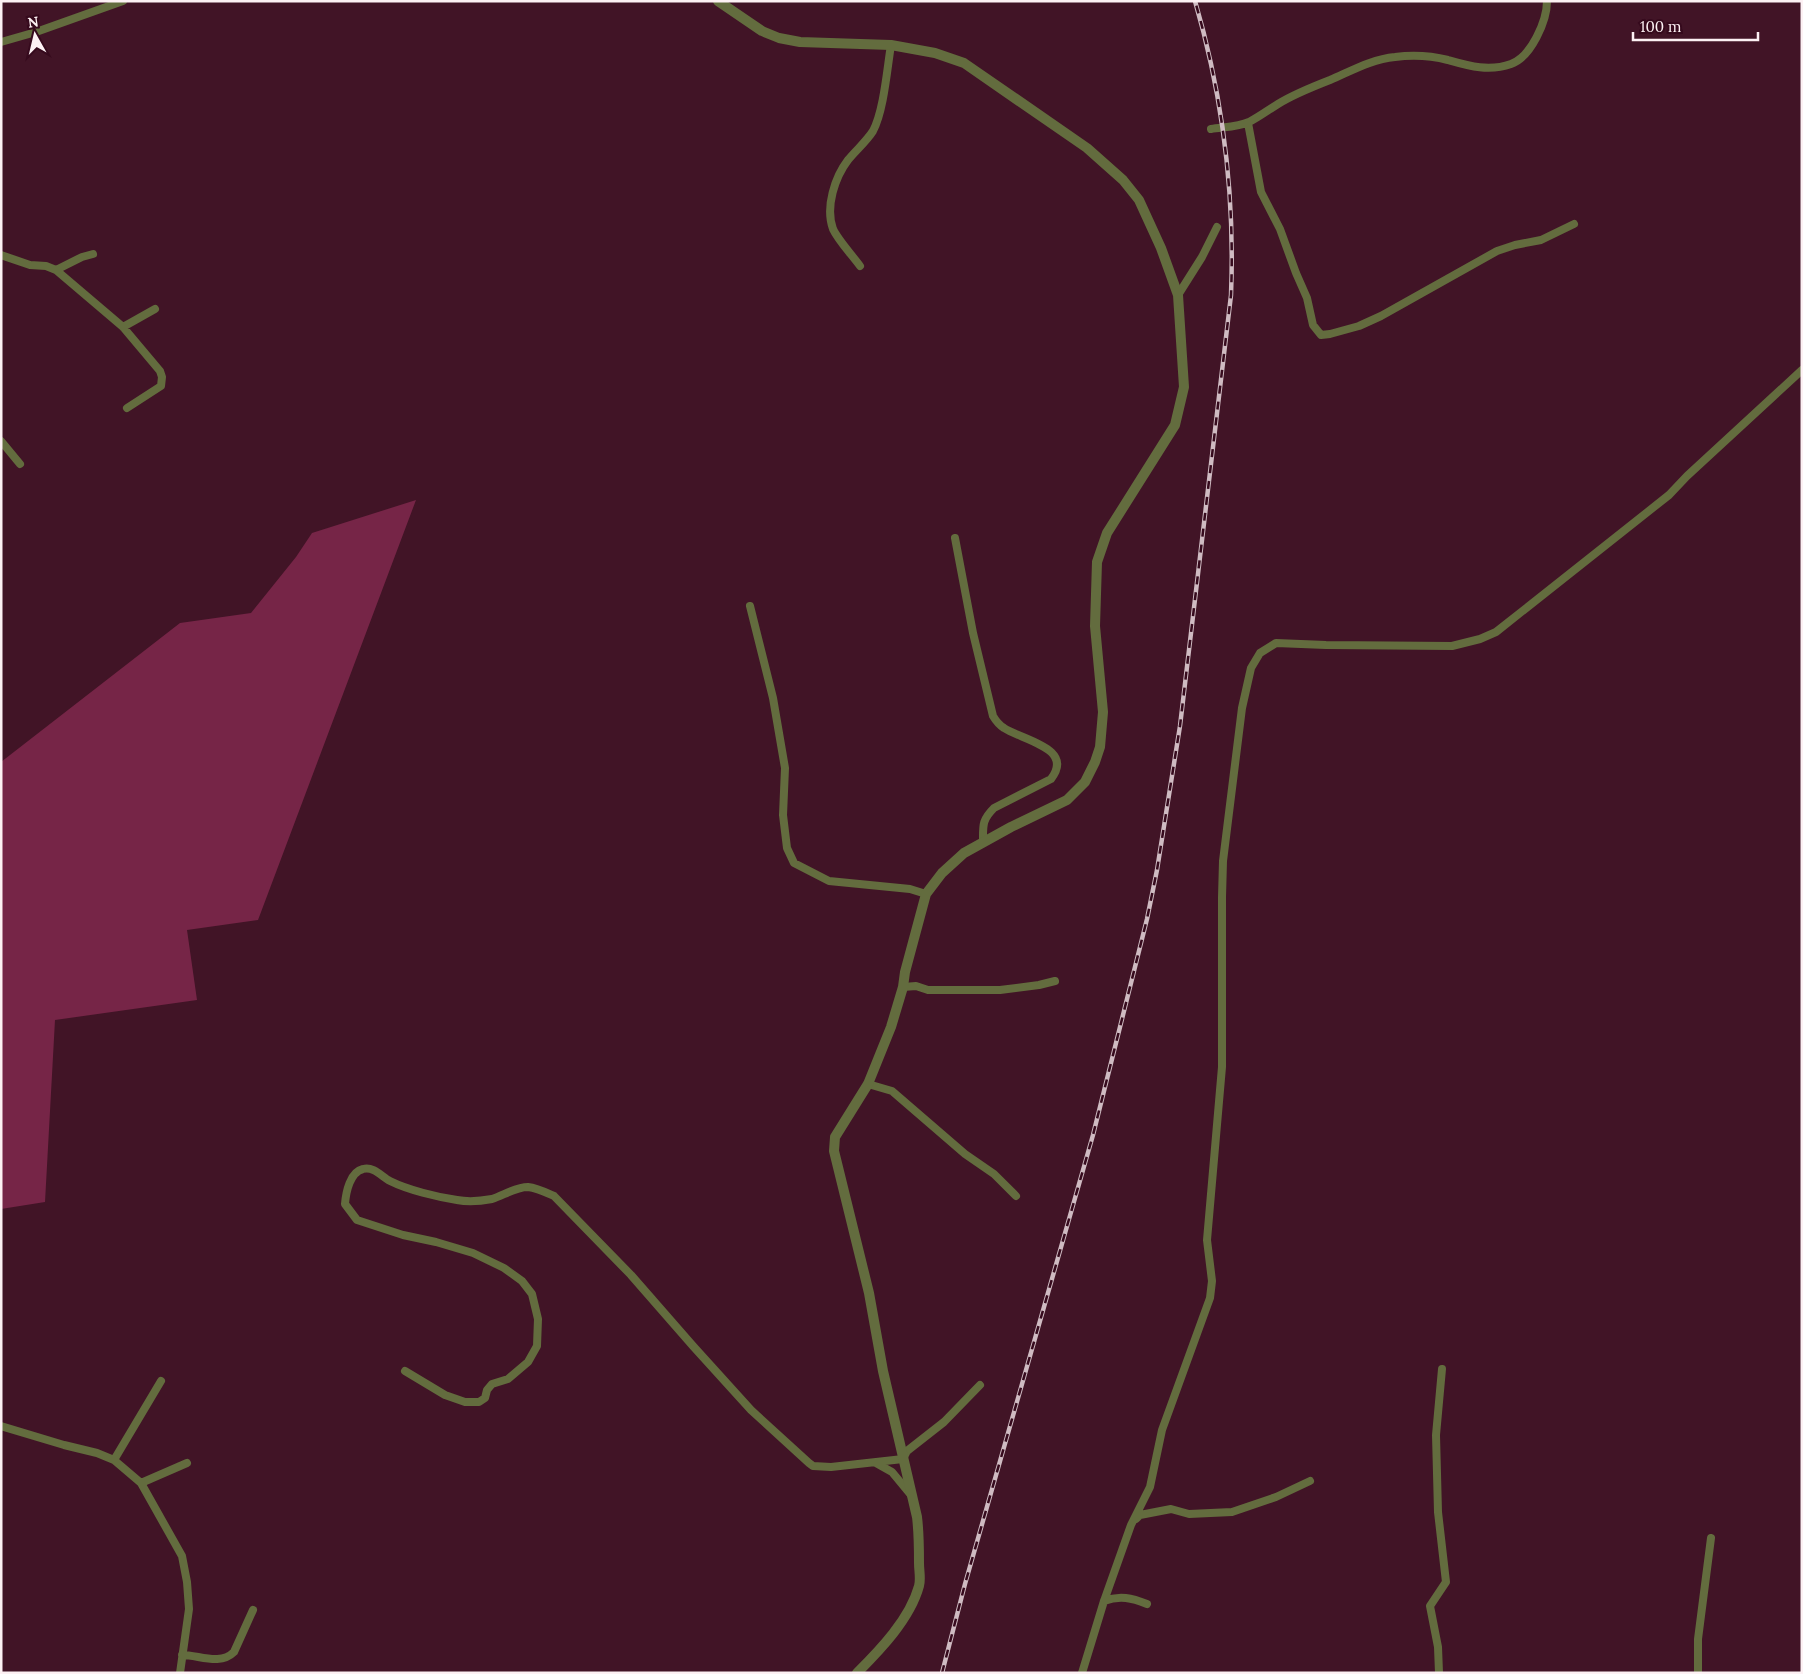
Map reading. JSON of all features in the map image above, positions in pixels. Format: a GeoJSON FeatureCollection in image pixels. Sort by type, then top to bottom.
{"type":"FeatureCollection","features":[{"type":"Feature","properties":{"kind":"street"},"geometry":{"type":"LineString","coordinates":[[1,42],[36,32],[123,1]]}},
{"type":"Feature","properties":{"kind":"street"},"geometry":{"type":"LineString","coordinates":[[718,1],[762,31],[779,38],[800,42],[891,45],[935,53],[964,63],[1079,143],[1116,174],[1139,200],[1161,248],[1178,295],[1184,388],[1177,418],[1166,440],[1107,533],[1097,562],[1096,626],[1103,712],[1100,747],[1095,762],[1084,782],[1067,800],[983,841],[942,873],[926,894],[905,972],[903,988],[891,1027],[868,1084],[835,1137],[834,1151],[869,1293],[883,1371],[920,1536],[920,1580],[918,1587],[900,1624],[880,1650],[856,1673]]}},
{"type":"Feature","properties":{"kind":"street"},"geometry":{"type":"LineString","coordinates":[[1211,129],[1248,123],[1279,103],[1305,90],[1365,64],[1392,57],[1409,56],[1446,60],[1463,66],[1477,68],[1493,68],[1512,64],[1523,58],[1532,46],[1544,23],[1547,1]]}},
{"type":"Feature","properties":{"kind":"street"},"geometry":{"type":"LineString","coordinates":[[860,266],[834,230],[830,216],[835,187],[841,172],[873,130],[879,113],[891,45]]}},
{"type":"Feature","properties":{"kind":"street"},"geometry":{"type":"LineString","coordinates":[[1248,123],[1261,192],[1280,229],[1307,298],[1313,325],[1321,335],[1359,326],[1381,316],[1497,251],[1541,240],[1574,224]]}},
{"type":"Feature","properties":{"kind":"street"},"geometry":{"type":"LineString","coordinates":[[1178,295],[1202,257],[1217,227]]}},
{"type":"Feature","properties":{"kind":"street"},"geometry":{"type":"LineString","coordinates":[[56,270],[82,257],[93,254]]}},
{"type":"Feature","properties":{"kind":"street"},"geometry":{"type":"LineString","coordinates":[[1,256],[30,265],[46,266],[56,270],[123,328],[160,371],[162,377],[161,386],[127,408]]}},
{"type":"Feature","properties":{"kind":"street"},"geometry":{"type":"LineString","coordinates":[[123,328],[154,309]]}},
{"type":"Feature","properties":{"kind":"street"},"geometry":{"type":"LineString","coordinates":[[1082,1673],[1104,1601],[1131,1524],[1150,1487],[1162,1430],[1210,1298],[1212,1281],[1207,1240],[1222,1067],[1223,861],[1242,708],[1251,668],[1260,653],[1276,643],[1335,646],[1452,646],[1480,639],[1496,632],[1669,494],[1801,370]]}},
{"type":"Feature","properties":{"kind":"street"},"geometry":{"type":"LineString","coordinates":[[1,441],[20,464]]}},
{"type":"Feature","properties":{"kind":"street"},"geometry":{"type":"LineString","coordinates":[[955,538],[973,633],[993,716],[999,725],[1005,729],[1047,748],[1054,755],[1057,762],[1056,772],[1051,779],[994,808],[987,814],[983,822],[983,841]]}},
{"type":"Feature","properties":{"kind":"street"},"geometry":{"type":"LineString","coordinates":[[750,606],[773,698],[785,768],[783,815],[786,848],[794,863],[829,881],[910,889],[926,894]]}},
{"type":"Feature","properties":{"kind":"street"},"geometry":{"type":"LineString","coordinates":[[903,988],[916,986],[928,990],[1000,990],[1055,981]]}},
{"type":"Feature","properties":{"kind":"street"},"geometry":{"type":"LineString","coordinates":[[868,1084],[892,1091],[965,1154],[994,1174],[1016,1196]]}},
{"type":"Feature","properties":{"kind":"street"},"geometry":{"type":"LineString","coordinates":[[405,1371],[445,1395],[465,1402],[480,1402],[492,1384],[508,1379],[528,1362],[537,1346],[538,1319],[532,1294],[522,1281],[504,1268],[473,1253],[403,1235],[357,1220],[345,1204],[345,1198],[355,1173],[361,1169],[375,1170],[390,1181],[457,1200],[491,1199],[519,1188],[527,1187],[537,1188],[554,1196],[632,1275],[750,1410],[813,1466],[825,1467],[903,1459]]}},
{"type":"Feature","properties":{"kind":"street"},"geometry":{"type":"LineString","coordinates":[[1439,1673],[1438,1647],[1430,1606],[1446,1582],[1438,1512],[1436,1435],[1442,1369]]}},
{"type":"Feature","properties":{"kind":"street"},"geometry":{"type":"LineString","coordinates":[[114,1460],[161,1381]]}},
{"type":"Feature","properties":{"kind":"street"},"geometry":{"type":"LineString","coordinates":[[903,1459],[907,1451],[944,1422],[980,1385]]}},
{"type":"Feature","properties":{"kind":"street"},"geometry":{"type":"LineString","coordinates":[[1,1426],[97,1453],[114,1460],[141,1483],[182,1556],[187,1582],[189,1609],[180,1673]]}},
{"type":"Feature","properties":{"kind":"street"},"geometry":{"type":"LineString","coordinates":[[141,1483],[188,1463]]}},
{"type":"Feature","properties":{"kind":"street"},"geometry":{"type":"LineString","coordinates":[[876,1463],[892,1472],[912,1496]]}},
{"type":"Feature","properties":{"kind":"street"},"geometry":{"type":"LineString","coordinates":[[1131,1524],[1140,1515],[1171,1509],[1188,1514],[1232,1512],[1276,1497],[1310,1481]]}},
{"type":"Feature","properties":{"kind":"street"},"geometry":{"type":"LineString","coordinates":[[1698,1673],[1698,1640],[1712,1538]]}},
{"type":"Feature","properties":{"kind":"street"},"geometry":{"type":"LineString","coordinates":[[1104,1601],[1119,1597],[1148,1604]]}},
{"type":"Feature","properties":{"kind":"street"},"geometry":{"type":"LineString","coordinates":[[182,1655],[194,1655],[215,1660],[230,1656],[234,1652],[253,1610]]}},
{"type":"Feature","properties":{"kind":"shaded area"},"geometry":{"type":"Polygon","coordinates":[[[416,500],[258,920],[187,930],[197,1000],[55,1020],[45,1202],[1,1209],[1,762],[180,623],[251,613],[296,557],[312,533],[416,500]]]}},
{"type":"Feature","properties":{"kind":"railway"},"geometry":{"type":"LineString","coordinates":[[942,1673],[965,1584],[1093,1135],[1147,919],[1157,870],[1180,726],[1231,295],[1232,258],[1229,184],[1220,110],[1205,37],[1195,1]]}}]}
